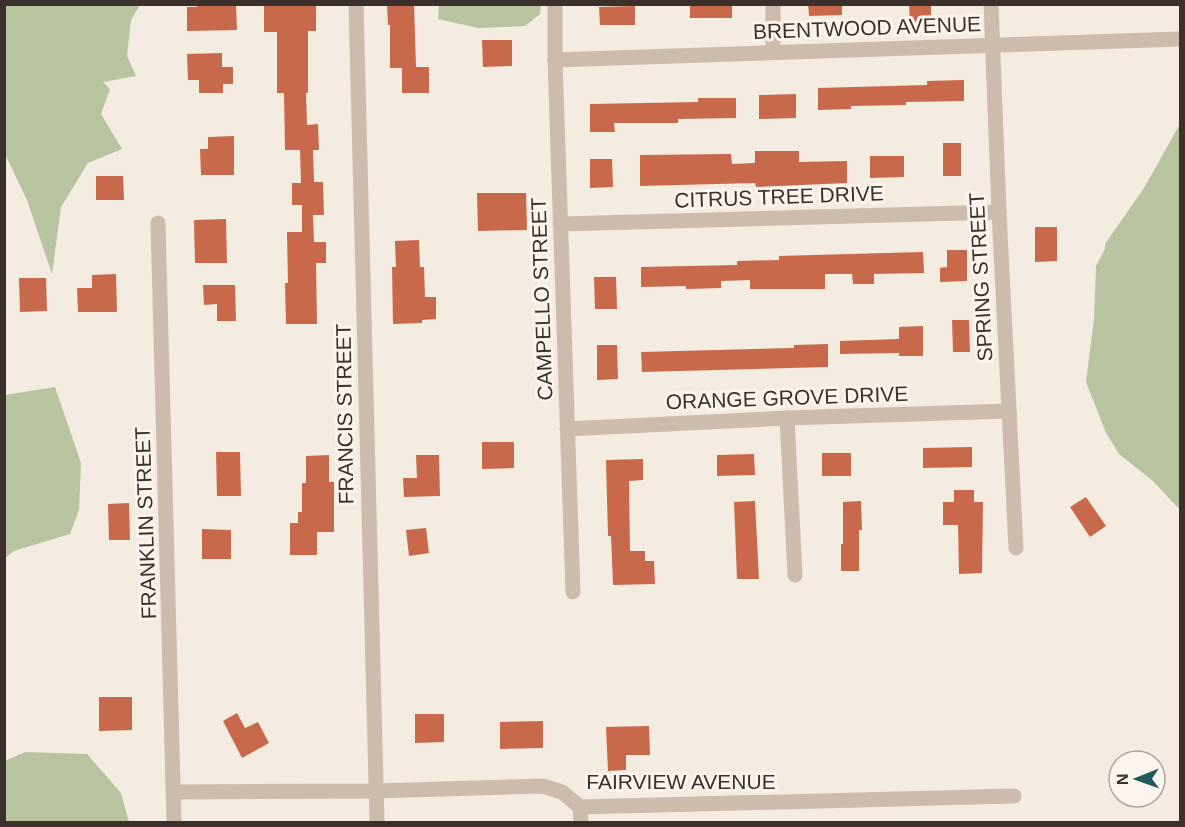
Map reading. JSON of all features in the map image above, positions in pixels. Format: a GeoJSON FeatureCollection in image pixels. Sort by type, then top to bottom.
{"type":"FeatureCollection","features":[{"type":"Feature","properties":{"kind":"street","name":"FRANCIS STREET"},"geometry":{"type":"LineString","coordinates":[[356,4],[377,822]]}},
{"type":"Feature","properties":{"kind":"street","name":"CAMPELLO STREET"},"geometry":{"type":"LineString","coordinates":[[555,4],[573,592]]}},
{"type":"Feature","properties":{"kind":"street"},"geometry":{"type":"LineString","coordinates":[[773,4],[773,52]]}},
{"type":"Feature","properties":{"kind":"street","name":"SPRING STREET"},"geometry":{"type":"LineString","coordinates":[[992,4],[991,44],[1016,548]]}},
{"type":"Feature","properties":{"kind":"street","name":"BRENTWOOD AVENUE"},"geometry":{"type":"LineString","coordinates":[[555,60],[1180,39]]}},
{"type":"Feature","properties":{"kind":"street","name":"CITRUS TREE DRIVE"},"geometry":{"type":"LineString","coordinates":[[560,225],[999,212]]}},
{"type":"Feature","properties":{"kind":"street","name":"FRANKLIN STREET"},"geometry":{"type":"LineString","coordinates":[[158,223],[174,822]]}},
{"type":"Feature","properties":{"kind":"street","name":"ORANGE GROVE DRIVE"},"geometry":{"type":"LineString","coordinates":[[567,429],[787,418],[1009,411]]}},
{"type":"Feature","properties":{"kind":"street"},"geometry":{"type":"LineString","coordinates":[[787,418],[795,575]]}},
{"type":"Feature","properties":{"kind":"street","name":"FAIRVIEW AVENUE"},"geometry":{"type":"LineString","coordinates":[[174,792],[543,786],[562,792],[580,815],[1014,796]]}},
{"type":"Feature","properties":{"kind":"green space"},"geometry":{"type":"Polygon","coordinates":[[[4,5],[140,5],[131,20],[127,56],[136,76],[103,82],[110,89],[101,114],[122,149],[88,163],[61,207],[52,274],[27,200],[5,154],[4,5]]]}},
{"type":"Feature","properties":{"kind":"green space"},"geometry":{"type":"Polygon","coordinates":[[[439,5],[541,5],[540,14],[525,26],[478,28],[438,19],[439,5]]]}},
{"type":"Feature","properties":{"kind":"green space"},"geometry":{"type":"Polygon","coordinates":[[[1180,124],[1180,510],[1153,481],[1119,454],[1106,433],[1086,382],[1094,319],[1096,266],[1105,249],[1105,244],[1144,188],[1180,124]]]}},
{"type":"Feature","properties":{"kind":"green space"},"geometry":{"type":"Polygon","coordinates":[[[55,387],[81,463],[79,510],[70,534],[14,551],[5,558],[5,395],[55,387]]]}},
{"type":"Feature","properties":{"kind":"green space"},"geometry":{"type":"Polygon","coordinates":[[[25,752],[87,754],[121,793],[129,822],[5,822],[5,761],[25,752]]]}},
{"type":"Feature","properties":{"kind":"building"},"geometry":{"type":"Polygon","coordinates":[[[197,4],[236,4],[237,30],[187,31],[187,7],[197,7],[197,4]]]}},
{"type":"Feature","properties":{"kind":"building"},"geometry":{"type":"Polygon","coordinates":[[[264,4],[316,4],[316,31],[308,31],[308,93],[306,93],[307,125],[318,124],[319,150],[313,150],[314,182],[323,182],[324,215],[313,215],[314,242],[326,242],[326,263],[316,263],[317,324],[286,324],[287,232],[302,232],[302,205],[292,205],[292,183],[301,183],[300,150],[285,150],[284,93],[277,93],[277,32],[264,32],[264,4]]]}},
{"type":"Feature","properties":{"kind":"building"},"geometry":{"type":"Polygon","coordinates":[[[387,4],[414,4],[416,67],[429,67],[429,93],[402,93],[402,68],[390,68],[390,25],[388,25],[387,4]]]}},
{"type":"Feature","properties":{"kind":"building"},"geometry":{"type":"Polygon","coordinates":[[[690,4],[732,4],[732,18],[690,18],[690,4]]]}},
{"type":"Feature","properties":{"kind":"building"},"geometry":{"type":"Polygon","coordinates":[[[808,4],[842,4],[842,15],[809,16],[808,4]]]}},
{"type":"Feature","properties":{"kind":"building"},"geometry":{"type":"Polygon","coordinates":[[[909,4],[931,4],[931,24],[910,24],[909,4]]]}},
{"type":"Feature","properties":{"kind":"building"},"geometry":{"type":"Polygon","coordinates":[[[635,6],[635,25],[600,25],[599,7],[635,6]]]}},
{"type":"Feature","properties":{"kind":"building"},"geometry":{"type":"Polygon","coordinates":[[[482,40],[512,40],[512,66],[483,67],[482,40]]]}},
{"type":"Feature","properties":{"kind":"building"},"geometry":{"type":"Polygon","coordinates":[[[222,53],[222,67],[233,67],[233,84],[223,84],[223,93],[199,93],[199,80],[188,80],[187,54],[222,53]]]}},
{"type":"Feature","properties":{"kind":"building"},"geometry":{"type":"Polygon","coordinates":[[[964,80],[964,101],[906,102],[906,105],[851,106],[851,109],[818,110],[818,88],[927,85],[927,81],[964,80]]]}},
{"type":"Feature","properties":{"kind":"building"},"geometry":{"type":"Polygon","coordinates":[[[796,94],[796,118],[759,119],[759,95],[796,94]]]}},
{"type":"Feature","properties":{"kind":"building"},"geometry":{"type":"Polygon","coordinates":[[[698,98],[736,98],[736,118],[678,119],[678,123],[614,123],[615,132],[590,132],[590,104],[698,102],[698,98]]]}},
{"type":"Feature","properties":{"kind":"building"},"geometry":{"type":"Polygon","coordinates":[[[234,136],[234,175],[201,175],[200,149],[208,149],[208,137],[234,136]]]}},
{"type":"Feature","properties":{"kind":"building"},"geometry":{"type":"Polygon","coordinates":[[[943,143],[961,143],[961,176],[943,176],[943,143]]]}},
{"type":"Feature","properties":{"kind":"building"},"geometry":{"type":"Polygon","coordinates":[[[755,151],[799,151],[799,162],[847,161],[847,183],[756,187],[755,183],[640,186],[640,155],[731,154],[732,164],[755,163],[755,151]]]}},
{"type":"Feature","properties":{"kind":"building"},"geometry":{"type":"Polygon","coordinates":[[[870,156],[904,156],[904,177],[870,178],[870,156]]]}},
{"type":"Feature","properties":{"kind":"building"},"geometry":{"type":"Polygon","coordinates":[[[590,159],[612,159],[613,187],[590,188],[590,159]]]}},
{"type":"Feature","properties":{"kind":"building"},"geometry":{"type":"Polygon","coordinates":[[[96,176],[123,176],[124,200],[96,200],[96,176]]]}},
{"type":"Feature","properties":{"kind":"building"},"geometry":{"type":"Polygon","coordinates":[[[477,193],[526,193],[527,230],[478,231],[477,193]]]}},
{"type":"Feature","properties":{"kind":"building"},"geometry":{"type":"Polygon","coordinates":[[[226,219],[227,263],[195,263],[194,220],[226,219]]]}},
{"type":"Feature","properties":{"kind":"building"},"geometry":{"type":"Polygon","coordinates":[[[1035,227],[1057,227],[1057,261],[1035,262],[1035,227]]]}},
{"type":"Feature","properties":{"kind":"building"},"geometry":{"type":"Polygon","coordinates":[[[419,240],[420,267],[424,267],[425,297],[436,297],[436,319],[422,320],[422,323],[393,324],[392,267],[396,267],[395,241],[419,240]]]}},
{"type":"Feature","properties":{"kind":"building"},"geometry":{"type":"Polygon","coordinates":[[[947,250],[967,250],[967,281],[940,282],[940,268],[947,267],[947,250]]]}},
{"type":"Feature","properties":{"kind":"building"},"geometry":{"type":"Polygon","coordinates":[[[923,252],[924,273],[874,274],[874,284],[853,284],[852,274],[825,274],[825,289],[750,289],[750,280],[721,281],[721,288],[641,287],[641,267],[737,265],[737,261],[779,260],[779,256],[923,252]]]}},
{"type":"Feature","properties":{"kind":"building"},"geometry":{"type":"Polygon","coordinates":[[[116,274],[117,312],[78,312],[77,288],[92,288],[92,275],[116,274]]]}},
{"type":"Feature","properties":{"kind":"building"},"geometry":{"type":"Polygon","coordinates":[[[594,277],[616,277],[617,309],[595,309],[594,277]]]}},
{"type":"Feature","properties":{"kind":"building"},"geometry":{"type":"Polygon","coordinates":[[[19,278],[46,278],[47,311],[20,312],[19,278]]]}},
{"type":"Feature","properties":{"kind":"building"},"geometry":{"type":"Polygon","coordinates":[[[203,285],[235,285],[236,321],[217,321],[217,304],[204,305],[203,285]]]}},
{"type":"Feature","properties":{"kind":"building"},"geometry":{"type":"Polygon","coordinates":[[[952,320],[969,320],[970,352],[953,352],[952,320]]]}},
{"type":"Feature","properties":{"kind":"building"},"geometry":{"type":"Polygon","coordinates":[[[923,326],[923,356],[899,356],[899,353],[840,354],[840,341],[899,339],[899,327],[923,326]]]}},
{"type":"Feature","properties":{"kind":"building"},"geometry":{"type":"Polygon","coordinates":[[[828,344],[828,367],[642,372],[641,352],[794,348],[794,345],[828,344]]]}},
{"type":"Feature","properties":{"kind":"building"},"geometry":{"type":"Polygon","coordinates":[[[597,345],[617,345],[618,379],[597,380],[597,345]]]}},
{"type":"Feature","properties":{"kind":"building"},"geometry":{"type":"Polygon","coordinates":[[[482,442],[514,442],[514,468],[482,469],[482,442]]]}},
{"type":"Feature","properties":{"kind":"building"},"geometry":{"type":"Polygon","coordinates":[[[972,447],[972,467],[923,468],[923,448],[972,447]]]}},
{"type":"Feature","properties":{"kind":"building"},"geometry":{"type":"Polygon","coordinates":[[[216,452],[240,452],[241,496],[217,496],[216,452]]]}},
{"type":"Feature","properties":{"kind":"building"},"geometry":{"type":"Polygon","coordinates":[[[822,453],[851,453],[851,476],[822,476],[822,453]]]}},
{"type":"Feature","properties":{"kind":"building"},"geometry":{"type":"Polygon","coordinates":[[[754,454],[755,475],[717,476],[717,455],[754,454]]]}},
{"type":"Feature","properties":{"kind":"building"},"geometry":{"type":"Polygon","coordinates":[[[329,455],[329,482],[334,482],[334,532],[317,532],[317,555],[290,555],[290,523],[298,523],[298,512],[302,512],[302,483],[306,483],[306,456],[329,455]]]}},
{"type":"Feature","properties":{"kind":"building"},"geometry":{"type":"Polygon","coordinates":[[[416,455],[439,455],[440,496],[404,497],[403,478],[417,478],[416,455]]]}},
{"type":"Feature","properties":{"kind":"building"},"geometry":{"type":"Polygon","coordinates":[[[643,459],[643,480],[629,481],[630,551],[645,551],[645,561],[654,561],[655,584],[613,585],[611,536],[608,536],[606,460],[643,459]]]}},
{"type":"Feature","properties":{"kind":"building"},"geometry":{"type":"Polygon","coordinates":[[[954,490],[974,490],[974,502],[983,502],[982,573],[959,574],[958,525],[943,525],[943,502],[954,502],[954,490]]]}},
{"type":"Feature","properties":{"kind":"building"},"geometry":{"type":"Polygon","coordinates":[[[1086,497],[1106,526],[1090,537],[1070,507],[1086,497]]]}},
{"type":"Feature","properties":{"kind":"building"},"geometry":{"type":"Polygon","coordinates":[[[755,501],[759,579],[737,579],[734,502],[755,501]]]}},
{"type":"Feature","properties":{"kind":"building"},"geometry":{"type":"Polygon","coordinates":[[[861,501],[862,530],[859,530],[859,571],[841,571],[843,502],[861,501]]]}},
{"type":"Feature","properties":{"kind":"building"},"geometry":{"type":"Polygon","coordinates":[[[129,503],[130,540],[109,540],[108,504],[129,503]]]}},
{"type":"Feature","properties":{"kind":"building"},"geometry":{"type":"Polygon","coordinates":[[[426,528],[429,553],[409,556],[406,530],[426,528]]]}},
{"type":"Feature","properties":{"kind":"building"},"geometry":{"type":"Polygon","coordinates":[[[202,529],[231,530],[231,559],[202,559],[202,529]]]}},
{"type":"Feature","properties":{"kind":"building"},"geometry":{"type":"Polygon","coordinates":[[[99,697],[132,697],[132,730],[99,731],[99,697]]]}},
{"type":"Feature","properties":{"kind":"building"},"geometry":{"type":"Polygon","coordinates":[[[237,713],[245,728],[258,722],[269,743],[242,758],[223,721],[237,713]]]}},
{"type":"Feature","properties":{"kind":"building"},"geometry":{"type":"Polygon","coordinates":[[[415,714],[444,714],[444,742],[415,743],[415,714]]]}},
{"type":"Feature","properties":{"kind":"building"},"geometry":{"type":"Polygon","coordinates":[[[543,721],[543,748],[500,749],[500,722],[543,721]]]}},
{"type":"Feature","properties":{"kind":"building"},"geometry":{"type":"Polygon","coordinates":[[[649,726],[650,755],[626,755],[626,770],[608,771],[606,727],[649,726]]]}}]}
